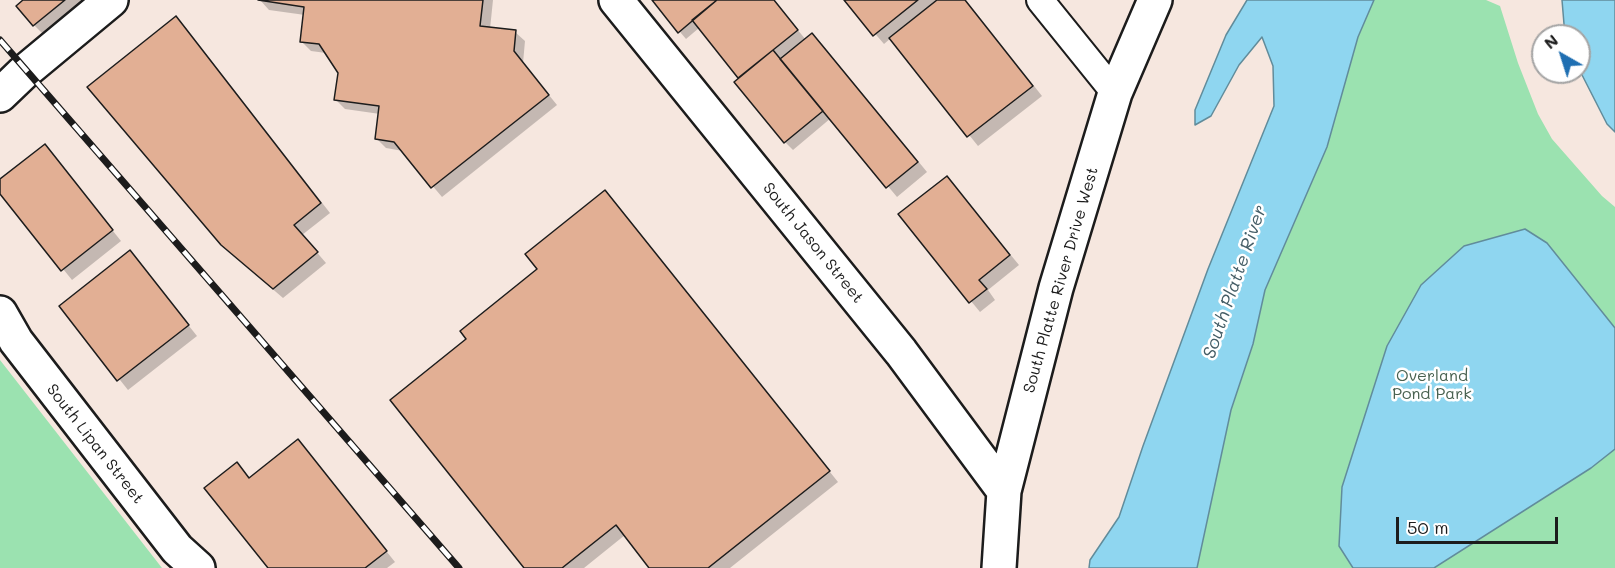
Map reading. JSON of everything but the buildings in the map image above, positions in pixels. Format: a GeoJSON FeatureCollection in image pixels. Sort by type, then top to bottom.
{"type":"FeatureCollection","features":[{"type":"Feature","properties":{"kind":"street"},"geometry":{"type":"LineString","coordinates":[[0,95],[111,0]]}},
{"type":"Feature","properties":{"kind":"street","name":"South Jason Street"},"geometry":{"type":"LineString","coordinates":[[616,0],[901,352],[1004,490]]}},
{"type":"Feature","properties":{"kind":"street"},"geometry":{"type":"LineString","coordinates":[[1040,0],[1116,93]]}},
{"type":"Feature","properties":{"kind":"street","name":"South Platte River Drive West"},"geometry":{"type":"LineString","coordinates":[[999,568],[1004,490],[1056,288],[1116,93],[1155,0]]}},
{"type":"Feature","properties":{"kind":"street","name":"South Lipan Street"},"geometry":{"type":"LineString","coordinates":[[0,313],[16,342],[170,540],[198,568]]}},
{"type":"Feature","properties":{"kind":"green space","name":"Overland Pond Park"},"geometry":{"type":"Polygon","coordinates":[[[1374,0],[1486,0],[1500,6],[1518,63],[1538,114],[1552,139],[1602,196],[1615,207],[1615,568],[1197,568],[1231,410],[1253,344],[1265,290],[1327,147],[1358,37],[1374,0]]]}},
{"type":"Feature","properties":{"kind":"green space"},"geometry":{"type":"Polygon","coordinates":[[[0,360],[162,568],[0,568],[0,360]]]}},
{"type":"Feature","properties":{"kind":"water","name":"South Platte River"},"geometry":{"type":"Polygon","coordinates":[[[1247,0],[1374,0],[1358,37],[1327,147],[1265,290],[1253,344],[1231,410],[1197,568],[1089,568],[1090,560],[1119,517],[1208,269],[1274,106],[1273,66],[1262,37],[1239,65],[1211,116],[1195,125],[1195,110],[1226,35],[1247,0]]]}},
{"type":"Feature","properties":{"kind":"water"},"geometry":{"type":"Polygon","coordinates":[[[1562,0],[1615,0],[1615,132],[1607,124],[1587,84],[1591,84],[1591,24],[1564,24],[1562,0]]]}},
{"type":"Feature","properties":{"kind":"water"},"geometry":{"type":"Polygon","coordinates":[[[1525,229],[1547,243],[1615,328],[1615,449],[1591,468],[1434,568],[1353,568],[1339,546],[1342,487],[1387,346],[1421,285],[1464,246],[1525,229]]]}},
{"type":"Feature","properties":{"kind":"railway"},"geometry":{"type":"LineString","coordinates":[[0,40],[459,568]]}}]}
